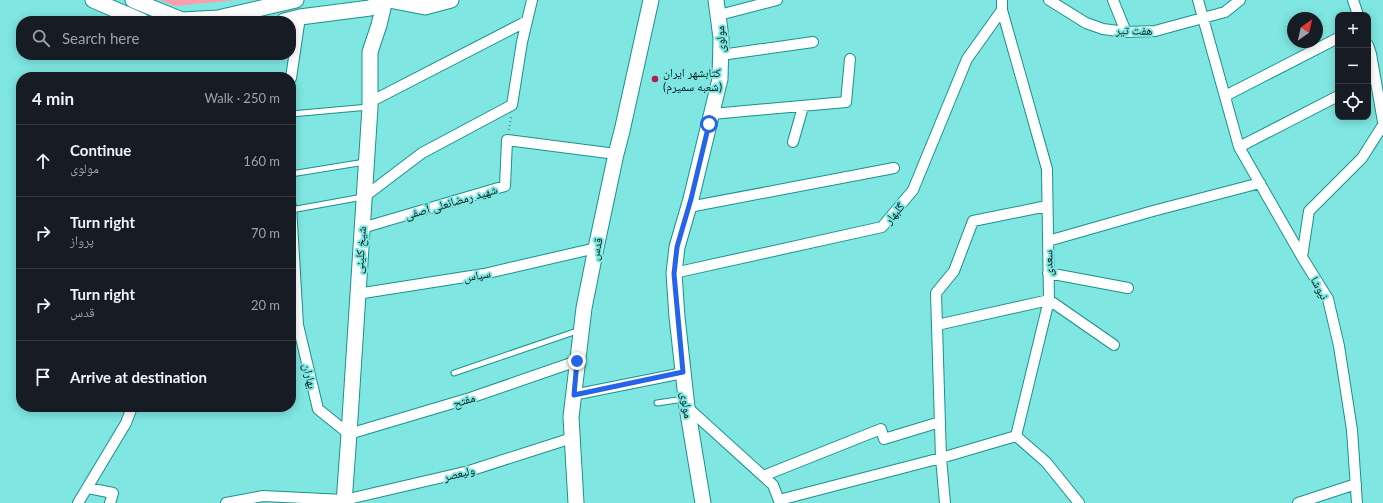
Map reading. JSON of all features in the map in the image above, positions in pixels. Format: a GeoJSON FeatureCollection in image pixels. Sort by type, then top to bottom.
{"type":"FeatureCollection","features":[{"type":"Feature","properties":{"kind":"street"},"geometry":{"type":"LineString","coordinates":[[93,0],[130,16]]}},
{"type":"Feature","properties":{"kind":"street"},"geometry":{"type":"LineString","coordinates":[[133,0],[172,16]]}},
{"type":"Feature","properties":{"kind":"street"},"geometry":{"type":"LineString","coordinates":[[227,16],[296,0]]}},
{"type":"Feature","properties":{"kind":"street"},"geometry":{"type":"LineString","coordinates":[[296,19],[370,8],[385,0]]}},
{"type":"Feature","properties":{"kind":"street","name":"شیخ کلینی"},"geometry":{"type":"LineString","coordinates":[[344,502],[370,105],[370,52],[385,0]]}},
{"type":"Feature","properties":{"kind":"street"},"geometry":{"type":"LineString","coordinates":[[389,0],[425,7],[451,0]]}},
{"type":"Feature","properties":{"kind":"street"},"geometry":{"type":"LineString","coordinates":[[364,197],[422,153],[512,105],[522,42],[532,0]]}},
{"type":"Feature","properties":{"kind":"street","name":"قدس"},"geometry":{"type":"LineString","coordinates":[[576,503],[571,417],[581,330],[596,248],[651,0]]}},
{"type":"Feature","properties":{"kind":"street"},"geometry":{"type":"LineString","coordinates":[[718,7],[777,0]]}},
{"type":"Feature","properties":{"kind":"street","name":"هفت تیر"},"geometry":{"type":"LineString","coordinates":[[1048,0],[1086,23],[1103,29],[1126,32],[1155,31],[1204,18],[1225,12],[1240,0]]}},
{"type":"Feature","properties":{"kind":"street"},"geometry":{"type":"LineString","coordinates":[[1113,0],[1126,32]]}},
{"type":"Feature","properties":{"kind":"street","name":"نیوشا"},"geometry":{"type":"LineString","coordinates":[[1198,0],[1239,147],[1302,257],[1328,299],[1339,346],[1352,430],[1357,503]]}},
{"type":"Feature","properties":{"kind":"street"},"geometry":{"type":"LineString","coordinates":[[1354,0],[1357,12]]}},
{"type":"Feature","properties":{"kind":"street","name":"سعدی"},"geometry":{"type":"LineString","coordinates":[[1002,5],[1047,169],[1049,300],[1016,436]]}},
{"type":"Feature","properties":{"kind":"street","name":"گلبهار"},"geometry":{"type":"LineString","coordinates":[[674,274],[882,227],[913,190],[966,59],[1002,5]]}},
{"type":"Feature","properties":{"kind":"street","name":"مولوی"},"geometry":{"type":"LineString","coordinates":[[703,503],[686,403],[674,274],[677,247],[689,207],[720,79],[721,38],[718,7]]}},
{"type":"Feature","properties":{"kind":"street"},"geometry":{"type":"LineString","coordinates":[[296,45],[300,18]]}},
{"type":"Feature","properties":{"kind":"street"},"geometry":{"type":"LineString","coordinates":[[370,105],[527,21]]}},
{"type":"Feature","properties":{"kind":"street"},"geometry":{"type":"LineString","coordinates":[[1225,96],[1335,40]]}},
{"type":"Feature","properties":{"kind":"street"},"geometry":{"type":"LineString","coordinates":[[721,56],[813,42]]}},
{"type":"Feature","properties":{"kind":"street"},"geometry":{"type":"LineString","coordinates":[[712,114],[846,102],[850,59]]}},
{"type":"Feature","properties":{"kind":"street"},"geometry":{"type":"LineString","coordinates":[[292,72],[294,60]]}},
{"type":"Feature","properties":{"kind":"street"},"geometry":{"type":"LineString","coordinates":[[1371,78],[1383,122]]}},
{"type":"Feature","properties":{"kind":"street"},"geometry":{"type":"LineString","coordinates":[[1239,147],[1335,98]]}},
{"type":"Feature","properties":{"kind":"street"},"geometry":{"type":"LineString","coordinates":[[793,142],[803,106]]}},
{"type":"Feature","properties":{"kind":"street"},"geometry":{"type":"LineString","coordinates":[[1302,257],[1309,212],[1362,158],[1383,125]]}},
{"type":"Feature","properties":{"kind":"street"},"geometry":{"type":"LineString","coordinates":[[507,140],[616,154]]}},
{"type":"Feature","properties":{"kind":"street","name":"شهید رمضانعلی آصفی"},"geometry":{"type":"LineString","coordinates":[[362,228],[505,186],[507,140]]}},
{"type":"Feature","properties":{"kind":"street"},"geometry":{"type":"LineString","coordinates":[[689,207],[894,168]]}},
{"type":"Feature","properties":{"kind":"street"},"geometry":{"type":"LineString","coordinates":[[1048,241],[1153,211],[1260,183]]}},
{"type":"Feature","properties":{"kind":"street"},"geometry":{"type":"LineString","coordinates":[[946,503],[941,458],[936,293],[954,272],[973,221],[1047,206]]}},
{"type":"Feature","properties":{"kind":"street","name":"سپاس"},"geometry":{"type":"LineString","coordinates":[[357,294],[484,274],[596,248]]}},
{"type":"Feature","properties":{"kind":"street"},"geometry":{"type":"LineString","coordinates":[[1048,273],[1128,288]]}},
{"type":"Feature","properties":{"kind":"street","name":"بهاران"},"geometry":{"type":"LineString","coordinates":[[296,292],[298,325],[318,409],[349,434]]}},
{"type":"Feature","properties":{"kind":"street"},"geometry":{"type":"LineString","coordinates":[[938,325],[1049,300],[1114,345]]}},
{"type":"Feature","properties":{"kind":"street","name":"مفتح"},"geometry":{"type":"LineString","coordinates":[[349,434],[470,398],[577,361]]}},
{"type":"Feature","properties":{"kind":"street"},"geometry":{"type":"LineString","coordinates":[[574,395],[683,372]]}},
{"type":"Feature","properties":{"kind":"street"},"geometry":{"type":"LineString","coordinates":[[686,403],[774,485],[779,502],[1016,436],[1046,462],[1079,503]]}},
{"type":"Feature","properties":{"kind":"street"},"geometry":{"type":"LineString","coordinates":[[78,503],[126,423],[130,412]]}},
{"type":"Feature","properties":{"kind":"street"},"geometry":{"type":"LineString","coordinates":[[763,476],[881,429],[884,439],[940,422]]}},
{"type":"Feature","properties":{"kind":"street","name":"ولیعصر"},"geometry":{"type":"LineString","coordinates":[[226,503],[264,496],[344,502],[469,471],[572,438]]}},
{"type":"Feature","properties":{"kind":"street"},"geometry":{"type":"LineString","coordinates":[[1298,503],[1356,484]]}},
{"type":"Feature","properties":{"kind":"street"},"geometry":{"type":"LineString","coordinates":[[88,488],[113,493],[110,503]]}},
{"type":"Feature","properties":{"kind":"lane"},"geometry":{"type":"LineString","coordinates":[[296,113],[370,105]]}},
{"type":"Feature","properties":{"kind":"lane"},"geometry":{"type":"LineString","coordinates":[[296,173],[366,162]]}},
{"type":"Feature","properties":{"kind":"lane"},"geometry":{"type":"LineString","coordinates":[[296,209],[364,197]]}},
{"type":"Feature","properties":{"kind":"lane"},"geometry":{"type":"LineString","coordinates":[[454,374],[581,330]]}},
{"type":"Feature","properties":{"kind":"lane"},"geometry":{"type":"LineString","coordinates":[[657,403],[686,403]]}},
{"type":"Feature","properties":{"kind":"path"},"geometry":{"type":"LineString","coordinates":[[507,140],[512,105]]}},
{"type":"Feature","properties":{"kind":"shaded area"},"geometry":{"type":"Polygon","coordinates":[[[160,0],[237,0],[175,6],[160,0]]]}},
{"type":"Feature","properties":{"kind":"place","name":"کتابشهر ایران (شعبه سمیرم)"},"geometry":{"type":"Point","coordinates":[655,79]}},
{"type":"Feature","properties":{"kind":"route"},"geometry":{"type":"LineString","coordinates":[[577,361],[574,395],[683,372],[674,274],[677,247],[691,199],[709,124]]}}]}
